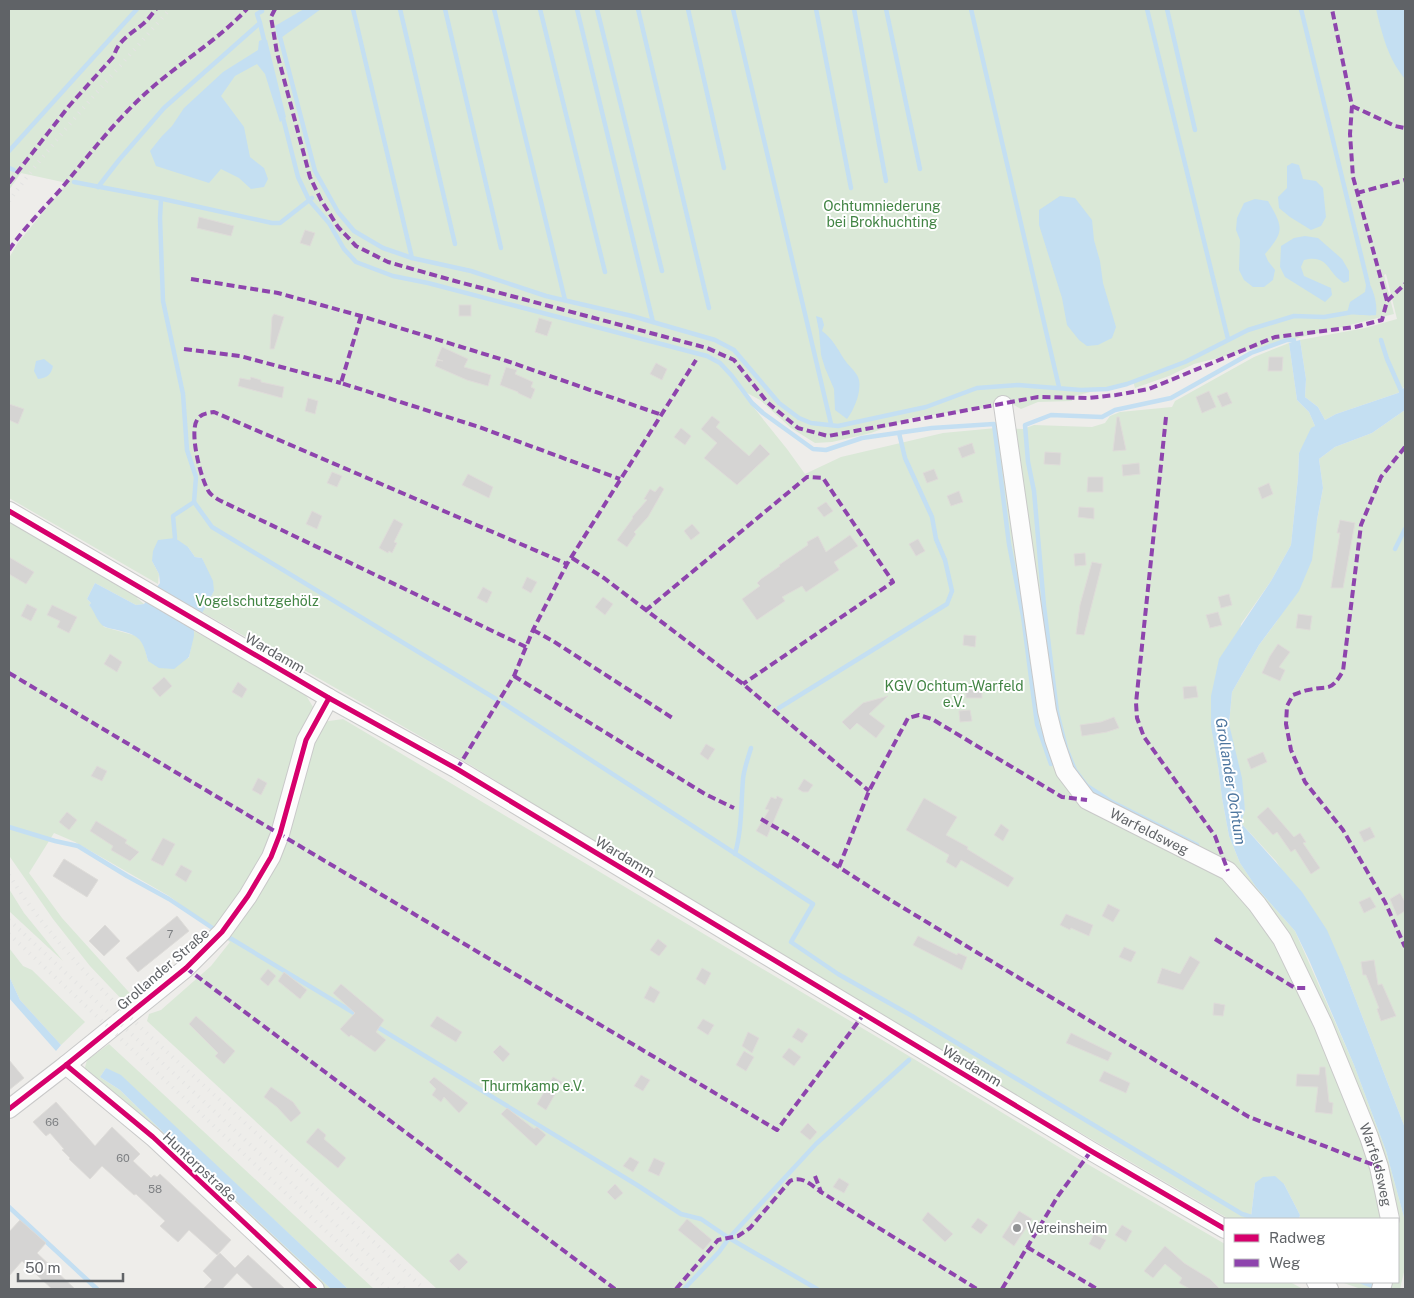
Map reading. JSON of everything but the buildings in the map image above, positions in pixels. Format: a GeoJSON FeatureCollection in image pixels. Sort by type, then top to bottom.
{"type":"FeatureCollection","features":[{"type":"Feature","properties":{"kind":"street","name":"Warfeldsweg"},"geometry":{"type":"LineString","coordinates":[[1003,405],[1047,711],[1065,771],[1087,800],[1228,871],[1258,904],[1282,939],[1323,1024],[1369,1137],[1379,1167],[1390,1218]]}},
{"type":"Feature","properties":{"kind":"street","name":"Wardamm"},"geometry":{"type":"LineString","coordinates":[[9,511],[329,698],[457,769],[1083,1146],[1224,1228]]}},
{"type":"Feature","properties":{"kind":"street","name":"Grollander Straße"},"geometry":{"type":"LineString","coordinates":[[9,1109],[186,968],[222,932],[248,896],[271,858],[280,834],[306,740],[329,698]]}},
{"type":"Feature","properties":{"kind":"street","name":"Huntorpstraße"},"geometry":{"type":"LineString","coordinates":[[66,1065],[153,1138],[315,1289]]}},
{"type":"Feature","properties":{"kind":"street"},"geometry":{"type":"LineString","coordinates":[[1318,1283],[1329,1289]]}},
{"type":"Feature","properties":{"kind":"green space"},"geometry":{"type":"Polygon","coordinates":[[[9,9],[1405,9],[1405,386],[1398,393],[1336,414],[1325,420],[1318,407],[1305,397],[1306,379],[1300,340],[1365,328],[1397,319],[1386,274],[1384,275],[1394,314],[1194,364],[1169,376],[1135,388],[1133,381],[1071,397],[1072,401],[1038,402],[1021,409],[1012,404],[911,418],[871,433],[832,442],[815,443],[791,428],[760,400],[738,388],[805,474],[841,457],[943,433],[996,428],[1023,429],[1034,425],[1092,427],[1105,423],[1110,416],[1120,412],[1172,407],[1175,401],[1254,357],[1289,343],[1297,400],[1309,412],[1315,426],[1299,453],[1291,545],[1271,581],[1241,624],[1218,766],[1229,836],[1240,863],[1256,887],[1295,931],[1354,1065],[1386,1151],[1405,1221],[1405,1268],[1400,1289],[1361,1289],[1344,1283],[1399,1283],[1399,1218],[1299,1218],[1300,1215],[1284,1184],[1255,1183],[1252,1218],[1227,1218],[799,969],[469,764],[202,612],[214,591],[202,558],[195,557],[188,547],[152,561],[159,574],[158,584],[9,498],[9,258],[17,244],[67,183],[21,173],[9,190],[9,9]]]}},
{"type":"Feature","properties":{"kind":"green space"},"geometry":{"type":"Polygon","coordinates":[[[1405,410],[1405,1128],[1344,969],[1276,861],[1241,823],[1245,810],[1229,724],[1232,692],[1259,645],[1277,621],[1317,520],[1323,488],[1319,459],[1335,447],[1372,433],[1405,410]]]}},
{"type":"Feature","properties":{"kind":"green space","name":"Thurmkamp e.V."},"geometry":{"type":"Polygon","coordinates":[[[9,519],[140,594],[137,598],[144,604],[136,605],[95,583],[87,599],[104,627],[137,636],[144,645],[148,661],[189,658],[194,631],[304,692],[322,722],[343,719],[1077,1158],[1224,1243],[1224,1283],[1292,1283],[1303,1289],[437,1289],[147,1021],[149,1014],[161,1010],[211,966],[230,942],[169,896],[75,842],[54,833],[29,873],[62,918],[136,1000],[128,1006],[90,966],[53,919],[9,854],[9,519]]]}},
{"type":"Feature","properties":{"kind":"green space"},"geometry":{"type":"Polygon","coordinates":[[[9,889],[24,913],[63,961],[9,911],[9,889]]]}},
{"type":"Feature","properties":{"kind":"green space"},"geometry":{"type":"Polygon","coordinates":[[[9,948],[23,966],[32,970],[85,1022],[61,1045],[20,1000],[9,976],[9,948]]]}},
{"type":"Feature","properties":{"kind":"green space"},"geometry":{"type":"Polygon","coordinates":[[[109,1044],[374,1289],[348,1289],[221,1170],[106,1068],[100,1077],[120,1090],[331,1289],[324,1289],[125,1101],[84,1071],[87,1060],[109,1044]]]}},
{"type":"Feature","properties":{"kind":"water"},"geometry":{"type":"Polygon","coordinates":[[[304,9],[321,9],[278,40],[275,26],[304,9]]]}},
{"type":"Feature","properties":{"kind":"water"},"geometry":{"type":"Polygon","coordinates":[[[1376,9],[1405,9],[1405,79],[1390,55],[1376,9]]]}},
{"type":"Feature","properties":{"kind":"water"},"geometry":{"type":"Polygon","coordinates":[[[267,40],[286,117],[280,122],[265,74],[257,64],[235,76],[221,96],[244,127],[250,157],[264,168],[268,179],[264,187],[251,189],[239,178],[221,169],[209,183],[156,166],[150,151],[172,126],[184,108],[223,72],[258,50],[259,41],[267,40]]]}},
{"type":"Feature","properties":{"kind":"water"},"geometry":{"type":"Polygon","coordinates":[[[1292,163],[1299,165],[1303,179],[1316,181],[1323,188],[1326,217],[1321,226],[1311,230],[1279,208],[1278,197],[1287,188],[1287,166],[1292,163]]]}},
{"type":"Feature","properties":{"kind":"water"},"geometry":{"type":"Polygon","coordinates":[[[1060,196],[1075,198],[1092,220],[1103,283],[1116,327],[1112,338],[1098,345],[1087,346],[1079,340],[1067,325],[1062,298],[1039,225],[1039,210],[1060,196]]]}},
{"type":"Feature","properties":{"kind":"water"},"geometry":{"type":"Polygon","coordinates":[[[1255,199],[1268,201],[1277,217],[1280,229],[1276,240],[1265,254],[1275,270],[1273,280],[1264,287],[1253,287],[1244,280],[1239,270],[1240,240],[1236,230],[1237,218],[1244,203],[1255,199]]]}},
{"type":"Feature","properties":{"kind":"water"},"geometry":{"type":"Polygon","coordinates":[[[1305,236],[1318,238],[1342,259],[1349,271],[1349,281],[1344,283],[1323,262],[1312,259],[1304,260],[1301,267],[1304,276],[1331,288],[1332,295],[1325,302],[1285,277],[1280,267],[1281,246],[1294,238],[1305,236]]]}},
{"type":"Feature","properties":{"kind":"water"},"geometry":{"type":"Polygon","coordinates":[[[1367,279],[1374,296],[1376,315],[1347,313],[1350,302],[1365,292],[1367,279]]]}},
{"type":"Feature","properties":{"kind":"water"},"geometry":{"type":"Polygon","coordinates":[[[816,316],[822,318],[824,325],[822,331],[832,340],[859,380],[858,397],[847,419],[835,410],[834,389],[821,355],[816,316]]]}},
{"type":"Feature","properties":{"kind":"water","name":"Grollander Ochtum"},"geometry":{"type":"Polygon","coordinates":[[[1300,340],[1306,379],[1305,397],[1318,407],[1325,420],[1336,414],[1398,393],[1405,387],[1405,410],[1372,433],[1335,447],[1319,459],[1323,488],[1312,560],[1299,591],[1259,645],[1232,692],[1229,724],[1242,778],[1245,810],[1241,823],[1302,892],[1327,930],[1344,969],[1405,1128],[1405,1221],[1386,1151],[1354,1065],[1309,960],[1295,931],[1256,887],[1240,863],[1229,836],[1211,726],[1211,696],[1219,659],[1271,581],[1291,545],[1299,453],[1311,428],[1315,426],[1309,412],[1297,400],[1289,343],[1300,340]]]}},
{"type":"Feature","properties":{"kind":"water"},"geometry":{"type":"Polygon","coordinates":[[[44,359],[53,366],[48,376],[38,379],[34,371],[36,361],[44,359]]]}},
{"type":"Feature","properties":{"kind":"water"},"geometry":{"type":"Polygon","coordinates":[[[175,538],[188,547],[195,557],[202,558],[213,581],[214,591],[194,628],[189,657],[174,669],[159,668],[148,661],[144,646],[138,638],[102,625],[87,599],[95,583],[136,605],[144,604],[160,583],[159,574],[152,561],[153,551],[158,540],[175,538]]]}},
{"type":"Feature","properties":{"kind":"water"},"geometry":{"type":"Polygon","coordinates":[[[9,976],[20,1000],[61,1045],[56,1051],[9,998],[9,976]]]}},
{"type":"Feature","properties":{"kind":"water"},"geometry":{"type":"Polygon","coordinates":[[[106,1068],[121,1075],[348,1289],[331,1289],[120,1090],[100,1077],[106,1068]]]}},
{"type":"Feature","properties":{"kind":"water"},"geometry":{"type":"Polygon","coordinates":[[[1275,1176],[1284,1184],[1300,1215],[1299,1218],[1252,1218],[1255,1183],[1263,1177],[1275,1176]]]}},
{"type":"Feature","properties":{"kind":"waterway"},"geometry":{"type":"LineString","coordinates":[[9,151],[137,9]]}},
{"type":"Feature","properties":{"kind":"waterway"},"geometry":{"type":"LineString","coordinates":[[353,9],[412,258]]}},
{"type":"Feature","properties":{"kind":"waterway"},"geometry":{"type":"LineString","coordinates":[[400,9],[455,244]]}},
{"type":"Feature","properties":{"kind":"waterway"},"geometry":{"type":"LineString","coordinates":[[445,9],[501,248]]}},
{"type":"Feature","properties":{"kind":"waterway"},"geometry":{"type":"LineString","coordinates":[[494,9],[565,300]]}},
{"type":"Feature","properties":{"kind":"waterway"},"geometry":{"type":"LineString","coordinates":[[540,9],[605,272]]}},
{"type":"Feature","properties":{"kind":"waterway"},"geometry":{"type":"LineString","coordinates":[[577,9],[653,322]]}},
{"type":"Feature","properties":{"kind":"waterway"},"geometry":{"type":"LineString","coordinates":[[597,9],[662,271]]}},
{"type":"Feature","properties":{"kind":"waterway"},"geometry":{"type":"LineString","coordinates":[[638,9],[709,308]]}},
{"type":"Feature","properties":{"kind":"waterway"},"geometry":{"type":"LineString","coordinates":[[688,9],[724,168]]}},
{"type":"Feature","properties":{"kind":"waterway"},"geometry":{"type":"LineString","coordinates":[[733,9],[831,424]]}},
{"type":"Feature","properties":{"kind":"waterway"},"geometry":{"type":"LineString","coordinates":[[816,9],[851,188]]}},
{"type":"Feature","properties":{"kind":"waterway"},"geometry":{"type":"LineString","coordinates":[[854,9],[886,181]]}},
{"type":"Feature","properties":{"kind":"waterway"},"geometry":{"type":"LineString","coordinates":[[886,9],[920,169]]}},
{"type":"Feature","properties":{"kind":"waterway"},"geometry":{"type":"LineString","coordinates":[[971,9],[1059,387]]}},
{"type":"Feature","properties":{"kind":"waterway"},"geometry":{"type":"LineString","coordinates":[[1147,9],[1228,339]]}},
{"type":"Feature","properties":{"kind":"waterway"},"geometry":{"type":"LineString","coordinates":[[1167,9],[1195,130]]}},
{"type":"Feature","properties":{"kind":"waterway"},"geometry":{"type":"LineString","coordinates":[[1301,9],[1368,284]]}},
{"type":"Feature","properties":{"kind":"waterway"},"geometry":{"type":"LineString","coordinates":[[98,187],[164,108],[260,23],[257,14],[262,11]]}},
{"type":"Feature","properties":{"kind":"waterway"},"geometry":{"type":"LineString","coordinates":[[260,23],[265,44]]}},
{"type":"Feature","properties":{"kind":"waterway"},"geometry":{"type":"LineString","coordinates":[[279,33],[315,171],[338,212],[354,231],[383,248],[412,258],[471,271],[546,296],[632,316],[715,340],[734,350],[779,403],[799,418],[811,423],[838,426],[926,407],[977,388],[1018,385],[1081,390],[1107,389],[1127,384],[1185,362],[1248,330],[1294,316],[1324,317],[1353,312]]}},
{"type":"Feature","properties":{"kind":"waterway"},"geometry":{"type":"LineString","coordinates":[[282,114],[298,177],[309,200],[329,223],[344,249],[356,262],[393,276],[428,283],[707,356],[720,363],[752,403],[763,413],[813,449],[826,450],[862,438],[932,428],[994,424],[1009,544],[1023,616],[1037,724],[1051,764]]}},
{"type":"Feature","properties":{"kind":"waterway"},"geometry":{"type":"LineString","coordinates":[[9,168],[14,170]]}},
{"type":"Feature","properties":{"kind":"waterway"},"geometry":{"type":"LineString","coordinates":[[74,182],[272,223],[280,223],[312,198]]}},
{"type":"Feature","properties":{"kind":"waterway"},"geometry":{"type":"LineString","coordinates":[[161,199],[163,301],[183,394],[187,450],[196,477],[194,502],[173,516],[175,538]]}},
{"type":"Feature","properties":{"kind":"waterway"},"geometry":{"type":"LineString","coordinates":[[1197,845],[1110,801],[1087,786],[1075,770],[1066,748],[1057,712],[1044,606],[1034,491],[1028,462],[1025,425],[1051,415],[1102,417],[1115,410],[1171,398],[1251,353],[1287,340],[1294,340],[1294,346]]}},
{"type":"Feature","properties":{"kind":"waterway"},"geometry":{"type":"LineString","coordinates":[[1381,340],[1403,395]]}},
{"type":"Feature","properties":{"kind":"waterway"},"geometry":{"type":"LineString","coordinates":[[779,708],[947,604],[952,591],[945,560],[936,539],[932,517],[905,458],[899,433]]}},
{"type":"Feature","properties":{"kind":"waterway"},"geometry":{"type":"LineString","coordinates":[[194,502],[212,527],[496,699]]}},
{"type":"Feature","properties":{"kind":"waterway"},"geometry":{"type":"LineString","coordinates":[[1395,549],[1405,529]]}},
{"type":"Feature","properties":{"kind":"waterway"},"geometry":{"type":"LineString","coordinates":[[503,703],[813,904],[791,942],[838,974],[912,1016],[1242,1214],[1255,1218]]}},
{"type":"Feature","properties":{"kind":"waterway"},"geometry":{"type":"LineString","coordinates":[[735,854],[740,826],[744,775],[751,748]]}},
{"type":"Feature","properties":{"kind":"waterway"},"geometry":{"type":"LineString","coordinates":[[9,827],[78,846],[169,899],[214,929]]}},
{"type":"Feature","properties":{"kind":"waterway"},"geometry":{"type":"LineString","coordinates":[[230,938],[359,1016]]}},
{"type":"Feature","properties":{"kind":"waterway"},"geometry":{"type":"LineString","coordinates":[[374,1025],[637,1185],[681,1214],[701,1219],[729,1238],[817,1289]]}},
{"type":"Feature","properties":{"kind":"waterway"},"geometry":{"type":"LineString","coordinates":[[684,1289],[816,1144],[909,1060]]}},
{"type":"Feature","properties":{"kind":"waterway"},"geometry":{"type":"LineString","coordinates":[[9,1207],[97,1289]]}},
{"type":"Feature","properties":{"kind":"waterway"},"geometry":{"type":"LineString","coordinates":[[1365,1283],[1375,1287]]}},
{"type":"Feature","properties":{"kind":"railway"},"geometry":{"type":"LineString","coordinates":[[9,201],[67,127],[170,9]]}},
{"type":"Feature","properties":{"kind":"railway"},"geometry":{"type":"LineString","coordinates":[[9,875],[55,938],[107,995],[163,1049],[424,1289]]}},
{"type":"Feature","properties":{"kind":"railway"},"geometry":{"type":"LineString","coordinates":[[9,920],[405,1289]]}},
{"type":"Feature","properties":{"kind":"railway"},"geometry":{"type":"LineString","coordinates":[[9,934],[388,1289]]}},
{"type":"Feature","properties":{"kind":"marked path"},"geometry":{"type":"LineString","coordinates":[[9,183],[69,106],[114,56],[122,41],[145,22],[156,9]]}},
{"type":"Feature","properties":{"kind":"marked path"},"geometry":{"type":"LineString","coordinates":[[9,250],[27,226],[135,103],[247,9]]}},
{"type":"Feature","properties":{"kind":"marked path"},"geometry":{"type":"LineString","coordinates":[[275,9],[271,17],[277,53],[310,177],[321,200],[338,227],[356,246],[388,262],[707,348],[734,360],[767,402],[798,428],[828,436],[1038,397],[1088,398],[1149,389],[1275,337],[1355,327],[1382,320],[1387,301],[1353,177],[1350,134],[1352,106],[1332,9]]}},
{"type":"Feature","properties":{"kind":"marked path"},"geometry":{"type":"LineString","coordinates":[[1352,106],[1395,126],[1405,128]]}},
{"type":"Feature","properties":{"kind":"marked path"},"geometry":{"type":"LineString","coordinates":[[1357,193],[1405,180]]}},
{"type":"Feature","properties":{"kind":"marked path"},"geometry":{"type":"LineString","coordinates":[[191,279],[278,293],[361,316],[507,361],[662,415]]}},
{"type":"Feature","properties":{"kind":"marked path"},"geometry":{"type":"LineString","coordinates":[[1387,301],[1405,284]]}},
{"type":"Feature","properties":{"kind":"marked path"},"geometry":{"type":"LineString","coordinates":[[361,316],[341,383],[479,427],[620,479]]}},
{"type":"Feature","properties":{"kind":"marked path"},"geometry":{"type":"LineString","coordinates":[[184,349],[240,356],[341,383]]}},
{"type":"Feature","properties":{"kind":"marked path"},"geometry":{"type":"LineString","coordinates":[[457,769],[514,676],[533,630],[567,564],[696,360]]}},
{"type":"Feature","properties":{"kind":"marked path"},"geometry":{"type":"LineString","coordinates":[[526,647],[215,497],[206,486],[197,456],[194,435],[197,420],[206,413],[214,412],[567,564]]}},
{"type":"Feature","properties":{"kind":"marked path"},"geometry":{"type":"LineString","coordinates":[[1166,417],[1136,703],[1137,718],[1144,737],[1215,836],[1228,871]]}},
{"type":"Feature","properties":{"kind":"marked path"},"geometry":{"type":"LineString","coordinates":[[1405,447],[1381,477],[1361,525],[1343,671],[1335,683],[1329,687],[1306,690],[1293,695],[1287,706],[1286,724],[1291,750],[1305,782],[1343,830],[1385,902],[1405,947]]}},
{"type":"Feature","properties":{"kind":"marked path"},"geometry":{"type":"LineString","coordinates":[[645,611],[807,477],[823,478],[893,582],[743,684]]}},
{"type":"Feature","properties":{"kind":"marked path"},"geometry":{"type":"LineString","coordinates":[[572,558],[604,578],[743,684],[869,791]]}},
{"type":"Feature","properties":{"kind":"marked path"},"geometry":{"type":"LineString","coordinates":[[533,630],[674,719]]}},
{"type":"Feature","properties":{"kind":"marked path"},"geometry":{"type":"LineString","coordinates":[[9,673],[777,1130],[864,1014]]}},
{"type":"Feature","properties":{"kind":"marked path"},"geometry":{"type":"LineString","coordinates":[[514,676],[705,794],[734,808]]}},
{"type":"Feature","properties":{"kind":"marked path"},"geometry":{"type":"LineString","coordinates":[[839,867],[869,791],[908,718],[919,715],[932,719],[1062,797],[1087,800]]}},
{"type":"Feature","properties":{"kind":"marked path"},"geometry":{"type":"LineString","coordinates":[[761,819],[882,895],[1249,1117],[1379,1167]]}},
{"type":"Feature","properties":{"kind":"marked path"},"geometry":{"type":"LineString","coordinates":[[1215,939],[1295,988],[1307,988]]}},
{"type":"Feature","properties":{"kind":"marked path"},"geometry":{"type":"LineString","coordinates":[[186,968],[615,1289]]}},
{"type":"Feature","properties":{"kind":"marked path"},"geometry":{"type":"LineString","coordinates":[[1002,1289],[1058,1196],[1091,1151]]}},
{"type":"Feature","properties":{"kind":"marked path"},"geometry":{"type":"LineString","coordinates":[[815,1176],[821,1192],[977,1289]]}},
{"type":"Feature","properties":{"kind":"marked path"},"geometry":{"type":"LineString","coordinates":[[676,1289],[718,1240],[738,1236],[750,1228],[790,1181],[794,1179],[802,1180],[821,1192]]}},
{"type":"Feature","properties":{"kind":"marked path"},"geometry":{"type":"LineString","coordinates":[[1027,1247],[1097,1289]]}},
{"type":"Feature","properties":{"kind":"cycle path"},"geometry":{"type":"LineString","coordinates":[[9,511],[329,698],[457,769],[1091,1151],[1224,1228]]}},
{"type":"Feature","properties":{"kind":"cycle path"},"geometry":{"type":"LineString","coordinates":[[9,1109],[186,968],[222,932],[248,896],[271,857],[280,834],[306,740],[329,698]]}},
{"type":"Feature","properties":{"kind":"cycle path"},"geometry":{"type":"LineString","coordinates":[[66,1065],[153,1137],[315,1289]]}},
{"type":"Feature","properties":{"kind":"place","name":"Vereinsheim"},"geometry":{"type":"Point","coordinates":[1017,1228]}},
{"type":"Feature","properties":{"kind":"park label","name":"Ochtumniederung bei Brokhuchting"},"geometry":{"type":"Point","coordinates":[882,214]}},
{"type":"Feature","properties":{"kind":"park label","name":"Vogelschutzgehölz"},"geometry":{"type":"Point","coordinates":[257,601]}},
{"type":"Feature","properties":{"kind":"park label","name":"KGV Ochtum-Warfeld e.V."},"geometry":{"type":"Point","coordinates":[954,694]}}]}
